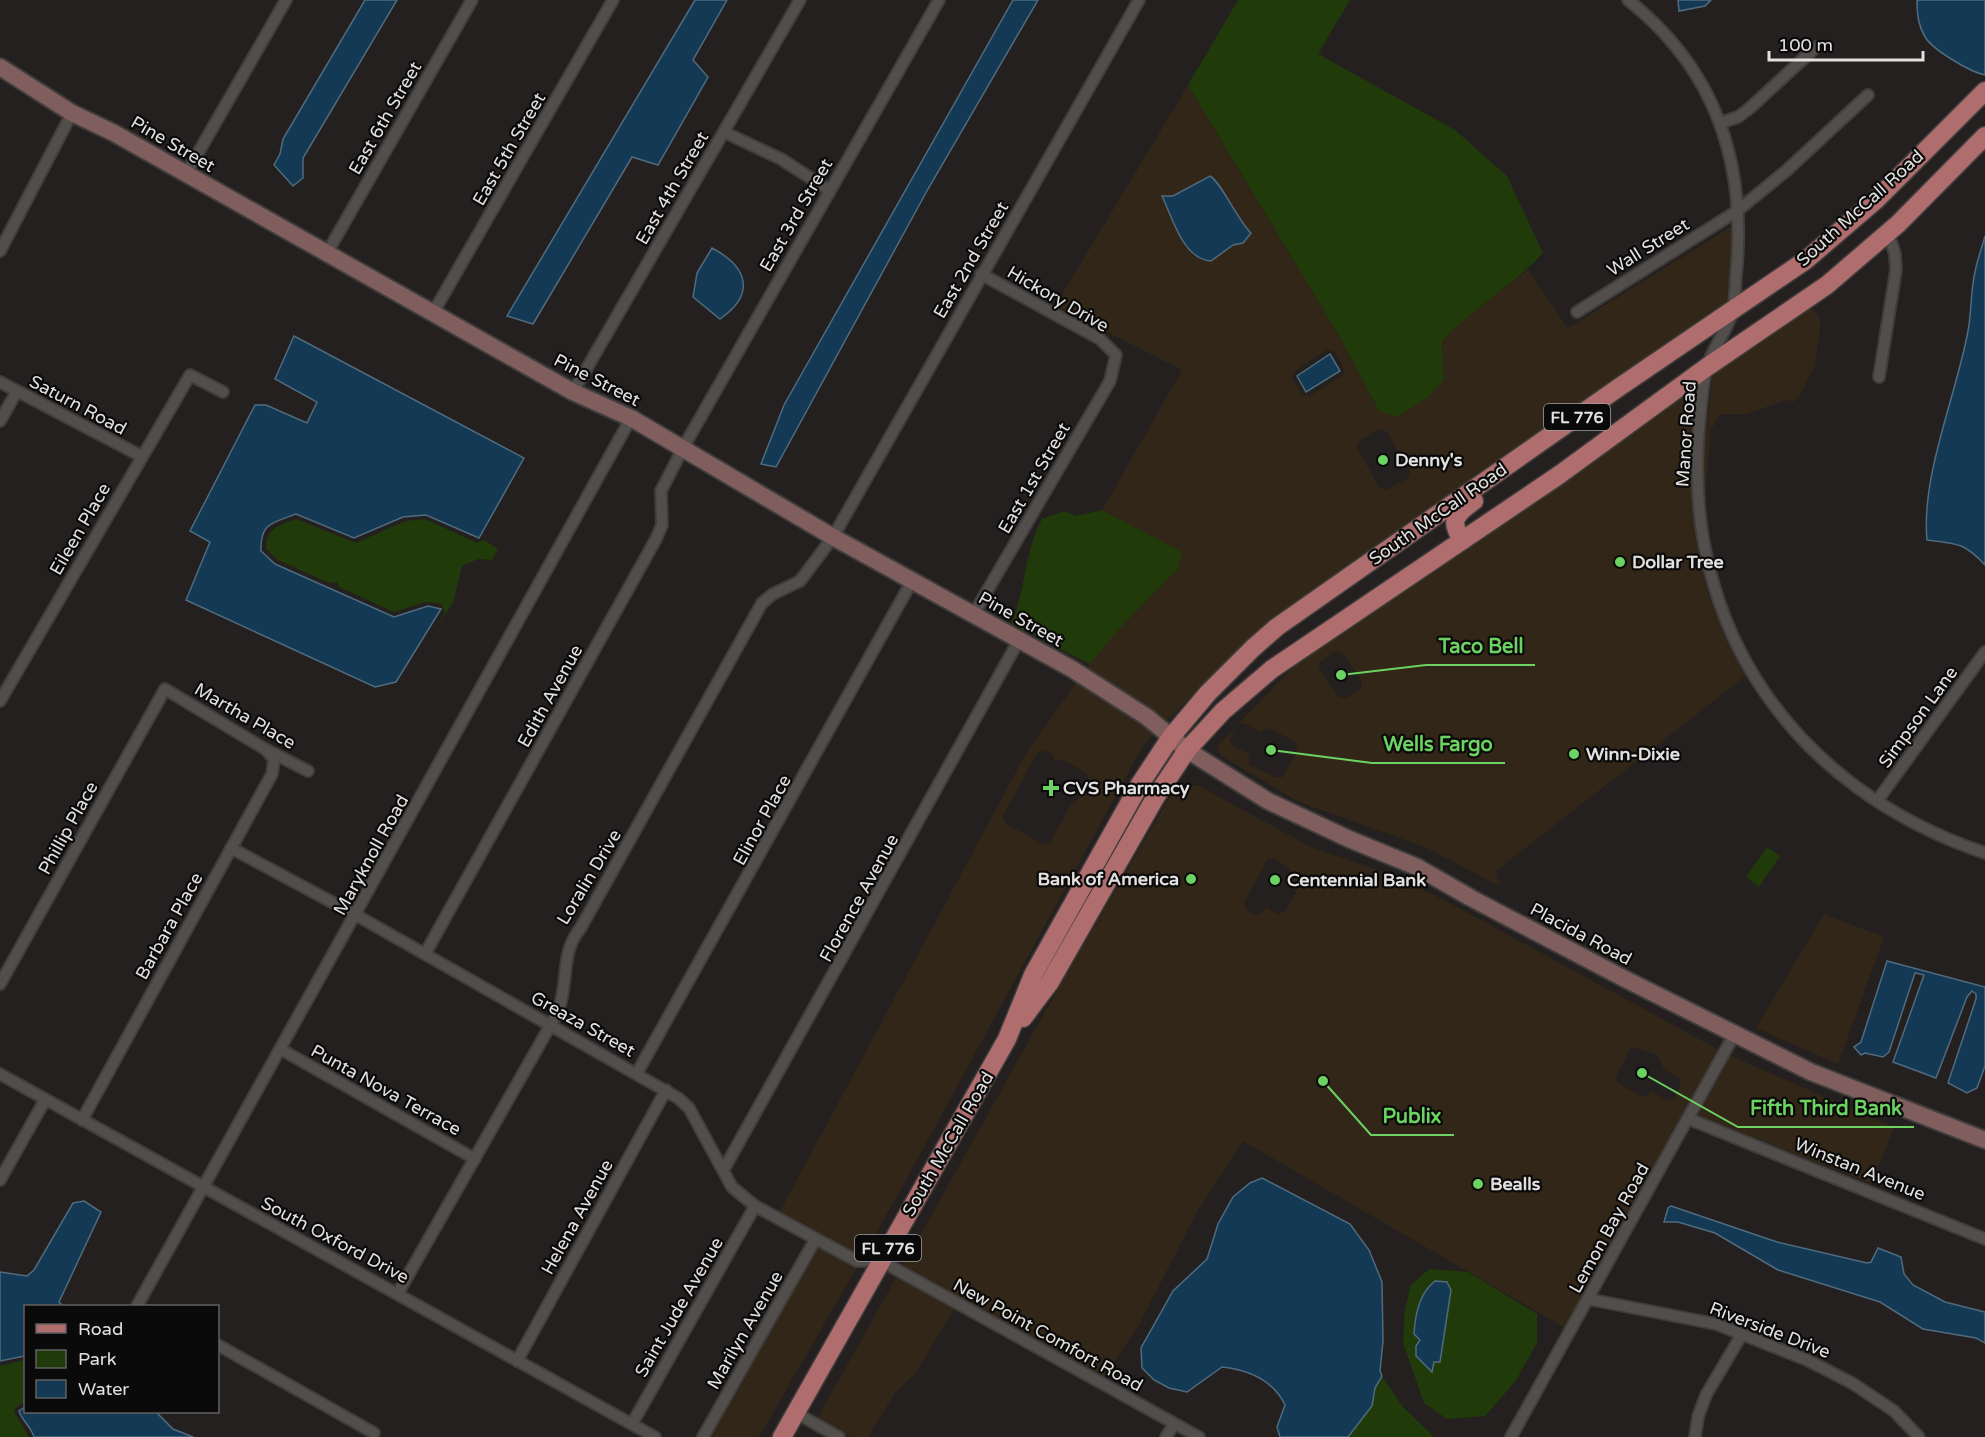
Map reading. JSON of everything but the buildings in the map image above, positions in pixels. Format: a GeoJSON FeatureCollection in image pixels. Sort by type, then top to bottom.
{"type":"FeatureCollection","features":[{"type":"Feature","properties":{"kind":"main road","name":"Pine Street"},"geometry":{"type":"LineString","coordinates":[[0,67],[72,113],[114,133],[573,392],[631,418],[833,537],[1020,640],[1110,692],[1171,738]]}},
{"type":"Feature","properties":{"kind":"main road","name":"South McCall Road"},"geometry":{"type":"LineString","coordinates":[[1007,1039],[1033,975],[1140,784],[1171,738],[1208,693],[1277,627],[1806,260],[1866,208],[1983,93]]}},
{"type":"Feature","properties":{"kind":"main road","name":"South McCall Road"},"geometry":{"type":"LineString","coordinates":[[782,1437],[1007,1039],[1050,982],[1155,798],[1187,750],[1223,711],[1272,669],[1463,540],[1827,285],[1888,233],[1985,136]]}},
{"type":"Feature","properties":{"kind":"main road"},"geometry":{"type":"LineString","coordinates":[[1463,540],[1455,530],[1455,520],[1468,505],[1505,478],[1512,462]]}},
{"type":"Feature","properties":{"kind":"main road","name":"Placida Road"},"geometry":{"type":"LineString","coordinates":[[1171,738],[1268,801],[1349,839],[1417,867],[1471,898],[1734,1035],[1811,1072],[1985,1140]]}},
{"type":"Feature","properties":{"kind":"street"},"geometry":{"type":"LineString","coordinates":[[186,174],[286,0]]}},
{"type":"Feature","properties":{"kind":"street","name":"East 6th Street"},"geometry":{"type":"LineString","coordinates":[[327,253],[471,0]]}},
{"type":"Feature","properties":{"kind":"street","name":"East 5th Street"},"geometry":{"type":"LineString","coordinates":[[433,313],[613,0]]}},
{"type":"Feature","properties":{"kind":"street","name":"East 4th Street"},"geometry":{"type":"LineString","coordinates":[[573,392],[800,0]]}},
{"type":"Feature","properties":{"kind":"street","name":"East 3rd Street"},"geometry":{"type":"LineString","coordinates":[[683,448],[939,0]]}},
{"type":"Feature","properties":{"kind":"street","name":"East 2nd Street"},"geometry":{"type":"LineString","coordinates":[[833,537],[1139,0]]}},
{"type":"Feature","properties":{"kind":"street","name":"Manor Road"},"geometry":{"type":"LineString","coordinates":[[1628,0],[1650,19],[1680,52],[1702,84],[1720,123],[1732,162],[1738,245],[1733,311],[1707,367],[1698,456],[1699,515],[1709,573],[1723,616],[1758,681],[1794,728],[1836,770],[1877,801],[1935,834],[1985,853]]}},
{"type":"Feature","properties":{"kind":"street"},"geometry":{"type":"LineString","coordinates":[[1720,123],[1738,117],[1750,108],[1816,47]]}},
{"type":"Feature","properties":{"kind":"street","name":"Wall Street"},"geometry":{"type":"LineString","coordinates":[[1577,312],[1737,211],[1786,171],[1868,95]]}},
{"type":"Feature","properties":{"kind":"street"},"geometry":{"type":"LineString","coordinates":[[0,251],[4,234],[72,113]]}},
{"type":"Feature","properties":{"kind":"street"},"geometry":{"type":"LineString","coordinates":[[724,132],[781,159],[829,190]]}},
{"type":"Feature","properties":{"kind":"street"},"geometry":{"type":"LineString","coordinates":[[1879,377],[1896,270],[1895,254],[1888,233]]}},
{"type":"Feature","properties":{"kind":"street","name":"Hickory Drive"},"geometry":{"type":"LineString","coordinates":[[981,274],[1100,339],[1116,355]]}},
{"type":"Feature","properties":{"kind":"street","name":"East 1st Street"},"geometry":{"type":"LineString","coordinates":[[973,615],[1110,381],[1116,355]]}},
{"type":"Feature","properties":{"kind":"street","name":"Eileen Place"},"geometry":{"type":"LineString","coordinates":[[0,701],[190,375],[223,392]]}},
{"type":"Feature","properties":{"kind":"street","name":"Saturn Road"},"geometry":{"type":"LineString","coordinates":[[0,382],[141,456]]}},
{"type":"Feature","properties":{"kind":"street"},"geometry":{"type":"LineString","coordinates":[[0,421],[17,391]]}},
{"type":"Feature","properties":{"kind":"street","name":"Maryknoll Road"},"geometry":{"type":"LineString","coordinates":[[142,1305],[203,1187],[282,1050],[631,418]]}},
{"type":"Feature","properties":{"kind":"street","name":"Edith Avenue"},"geometry":{"type":"LineString","coordinates":[[425,954],[656,539],[662,525],[662,491],[683,448]]}},
{"type":"Feature","properties":{"kind":"street","name":"Loralin Drive"},"geometry":{"type":"LineString","coordinates":[[398,1293],[551,1025],[563,998],[566,954],[571,940],[580,929],[762,603],[773,594],[800,581],[833,537]]}},
{"type":"Feature","properties":{"kind":"street","name":"Elinor Place"},"geometry":{"type":"LineString","coordinates":[[637,1073],[912,581]]}},
{"type":"Feature","properties":{"kind":"street","name":"Florence Avenue"},"geometry":{"type":"LineString","coordinates":[[724,1169],[1020,640]]}},
{"type":"Feature","properties":{"kind":"street","name":"Simpson Lane"},"geometry":{"type":"LineString","coordinates":[[1877,801],[1985,652]]}},
{"type":"Feature","properties":{"kind":"street","name":"Martha Place"},"geometry":{"type":"LineString","coordinates":[[165,688],[266,749],[308,771]]}},
{"type":"Feature","properties":{"kind":"street","name":"Phillip Place"},"geometry":{"type":"LineString","coordinates":[[0,984],[165,688]]}},
{"type":"Feature","properties":{"kind":"street","name":"Barbara Place"},"geometry":{"type":"LineString","coordinates":[[82,1120],[272,774],[274,759],[266,749]]}},
{"type":"Feature","properties":{"kind":"street","name":"Greaza Street"},"geometry":{"type":"LineString","coordinates":[[231,848],[356,915],[666,1090],[689,1108],[732,1187],[755,1206],[857,1261],[881,1261]]}},
{"type":"Feature","properties":{"kind":"street","name":"Lemon Bay Road"},"geometry":{"type":"LineString","coordinates":[[1511,1437],[1734,1035]]}},
{"type":"Feature","properties":{"kind":"street","name":"Punta Nova Terrace"},"geometry":{"type":"LineString","coordinates":[[282,1050],[475,1159]]}},
{"type":"Feature","properties":{"kind":"street","name":"South Oxford Drive"},"geometry":{"type":"LineString","coordinates":[[0,1074],[654,1437]]}},
{"type":"Feature","properties":{"kind":"street","name":"Helena Avenue"},"geometry":{"type":"LineString","coordinates":[[517,1360],[666,1090]]}},
{"type":"Feature","properties":{"kind":"street"},"geometry":{"type":"LineString","coordinates":[[0,1180],[45,1100]]}},
{"type":"Feature","properties":{"kind":"street","name":"Winstan Avenue"},"geometry":{"type":"LineString","coordinates":[[1689,1119],[1985,1239]]}},
{"type":"Feature","properties":{"kind":"street","name":"Saint Jude Avenue"},"geometry":{"type":"LineString","coordinates":[[632,1424],[755,1206]]}},
{"type":"Feature","properties":{"kind":"street","name":"Marilyn Avenue"},"geometry":{"type":"LineString","coordinates":[[703,1437],[815,1240]]}},
{"type":"Feature","properties":{"kind":"street","name":"New Point Comfort Road"},"geometry":{"type":"LineString","coordinates":[[881,1261],[1192,1436]]}},
{"type":"Feature","properties":{"kind":"street","name":"Riverside Drive"},"geometry":{"type":"LineString","coordinates":[[1588,1299],[1716,1324],[1807,1360],[1852,1383],[1894,1411],[1919,1437]]}},
{"type":"Feature","properties":{"kind":"street"},"geometry":{"type":"LineString","coordinates":[[1695,1437],[1698,1417],[1706,1395],[1742,1334]]}},
{"type":"Feature","properties":{"kind":"street"},"geometry":{"type":"LineString","coordinates":[[219,1346],[374,1433]]}},
{"type":"Feature","properties":{"kind":"street"},"geometry":{"type":"LineString","coordinates":[[796,1413],[839,1437]]}},
{"type":"Feature","properties":{"kind":"street"},"geometry":{"type":"LineString","coordinates":[[1166,1437],[1174,1424]]}},
{"type":"Feature","properties":{"kind":"shaded area"},"geometry":{"type":"Polygon","coordinates":[[[1188,85],[1341,339],[1379,411],[1444,380],[1442,341],[1460,322],[1528,270],[1568,328],[1732,226],[1727,308],[1514,449],[1279,615],[1163,724],[1085,670],[1181,552],[1102,510],[1182,370],[1055,306],[1188,85]],[[1217,180],[1173,196],[1166,195],[1201,260],[1211,261],[1251,233],[1224,197],[1217,180]],[[1327,350],[1294,372],[1292,378],[1302,394],[1309,396],[1343,375],[1344,369],[1335,352],[1327,350]],[[1379,429],[1358,442],[1357,448],[1380,488],[1387,490],[1408,478],[1410,471],[1386,431],[1379,429]]]}},
{"type":"Feature","properties":{"kind":"shaded area"},"geometry":{"type":"Polygon","coordinates":[[[1808,305],[1820,318],[1820,330],[1815,365],[1800,396],[1793,402],[1786,400],[1747,414],[1721,414],[1710,431],[1705,509],[1711,557],[1705,515],[1704,456],[1713,370],[1808,305]]]}},
{"type":"Feature","properties":{"kind":"shaded area"},"geometry":{"type":"Polygon","coordinates":[[[1700,380],[1692,455],[1697,544],[1707,589],[1717,617],[1747,675],[1496,871],[1497,879],[1501,882],[1497,885],[1425,847],[1299,802],[1221,756],[1217,746],[1237,726],[1230,739],[1232,745],[1249,754],[1249,764],[1276,778],[1283,777],[1298,749],[1295,742],[1269,728],[1260,732],[1244,723],[1238,724],[1297,663],[1700,380]],[[1334,652],[1320,662],[1319,669],[1339,697],[1347,698],[1361,688],[1362,681],[1342,653],[1334,652]]]}},
{"type":"Feature","properties":{"kind":"shaded area"},"geometry":{"type":"Polygon","coordinates":[[[1079,679],[1156,732],[1143,746],[900,1191],[863,1256],[858,1256],[779,1213],[1026,753],[1079,679]],[[1045,751],[1038,752],[1003,816],[1005,823],[1043,844],[1050,842],[1071,804],[1076,802],[1088,780],[1086,773],[1063,760],[1054,760],[1052,754],[1045,751]]]}},
{"type":"Feature","properties":{"kind":"shaded area"},"geometry":{"type":"Polygon","coordinates":[[[1197,785],[1311,847],[1395,876],[1448,902],[1719,1050],[1565,1328],[1243,1141],[1197,1212],[1139,1325],[1104,1378],[903,1266],[1047,1008],[1175,788],[1197,785]],[[1274,858],[1267,860],[1244,903],[1247,910],[1256,915],[1262,913],[1266,907],[1277,914],[1284,912],[1296,893],[1290,869],[1274,858]],[[1637,1048],[1630,1049],[1616,1077],[1618,1083],[1643,1097],[1649,1095],[1651,1091],[1667,1100],[1674,1098],[1681,1084],[1679,1078],[1664,1069],[1658,1055],[1637,1048]]]}},
{"type":"Feature","properties":{"kind":"shaded area"},"geometry":{"type":"Polygon","coordinates":[[[1824,914],[1884,937],[1838,1064],[1756,1028],[1824,914]]]}},
{"type":"Feature","properties":{"kind":"shaded area"},"geometry":{"type":"Polygon","coordinates":[[[1729,1055],[1894,1127],[1872,1184],[1697,1115],[1729,1055]]]}},
{"type":"Feature","properties":{"kind":"shaded area"},"geometry":{"type":"Polygon","coordinates":[[[818,1248],[857,1267],[759,1437],[710,1437],[818,1248]]]}},
{"type":"Feature","properties":{"kind":"shaded area"},"geometry":{"type":"Polygon","coordinates":[[[897,1276],[955,1308],[915,1374],[895,1393],[868,1437],[850,1437],[817,1419],[897,1276]]]}},
{"type":"Feature","properties":{"kind":"green space"},"geometry":{"type":"Polygon","coordinates":[[[1238,0],[1350,0],[1318,54],[1455,130],[1507,176],[1543,253],[1442,341],[1444,380],[1427,398],[1397,417],[1379,411],[1341,339],[1188,85],[1238,0]]]}},
{"type":"Feature","properties":{"kind":"green space"},"geometry":{"type":"Polygon","coordinates":[[[1102,510],[1182,552],[1177,570],[1118,630],[1090,664],[1011,624],[1020,598],[1032,545],[1042,519],[1064,511],[1076,516],[1102,510]]]}},
{"type":"Feature","properties":{"kind":"green space"},"geometry":{"type":"Polygon","coordinates":[[[296,519],[356,543],[405,521],[425,519],[477,543],[484,540],[498,549],[492,560],[478,559],[462,566],[453,603],[437,626],[445,612],[441,604],[426,602],[394,612],[339,587],[337,582],[329,583],[278,560],[266,549],[268,536],[274,529],[296,519]]]}},
{"type":"Feature","properties":{"kind":"green space"},"geometry":{"type":"Polygon","coordinates":[[[1767,847],[1780,856],[1759,887],[1746,877],[1767,847]]]}},
{"type":"Feature","properties":{"kind":"green space"},"geometry":{"type":"Polygon","coordinates":[[[1429,1269],[1468,1272],[1537,1314],[1537,1343],[1515,1382],[1485,1416],[1447,1419],[1424,1403],[1403,1343],[1405,1311],[1410,1286],[1429,1269]],[[1424,1293],[1415,1318],[1414,1334],[1420,1340],[1416,1346],[1434,1362],[1440,1361],[1447,1305],[1450,1299],[1424,1293]]]}},
{"type":"Feature","properties":{"kind":"green space"},"geometry":{"type":"Polygon","coordinates":[[[24,1360],[24,1403],[15,1408],[14,1412],[29,1437],[0,1437],[0,1366],[24,1360]]]}},
{"type":"Feature","properties":{"kind":"green space"},"geometry":{"type":"Polygon","coordinates":[[[1382,1376],[1402,1406],[1434,1437],[1348,1437],[1372,1406],[1375,1388],[1382,1376]]]}},
{"type":"Feature","properties":{"kind":"water"},"geometry":{"type":"Polygon","coordinates":[[[365,0],[397,0],[303,158],[303,178],[293,186],[274,165],[280,154],[283,139],[365,0]]]}},
{"type":"Feature","properties":{"kind":"water"},"geometry":{"type":"Polygon","coordinates":[[[695,0],[727,0],[693,60],[708,77],[658,165],[632,157],[533,324],[507,316],[695,0]]]}},
{"type":"Feature","properties":{"kind":"water"},"geometry":{"type":"Polygon","coordinates":[[[1013,0],[1038,0],[928,189],[776,467],[761,464],[784,405],[1013,0]]]}},
{"type":"Feature","properties":{"kind":"water"},"geometry":{"type":"Polygon","coordinates":[[[1678,0],[1711,0],[1705,6],[1679,11],[1678,0]]]}},
{"type":"Feature","properties":{"kind":"water"},"geometry":{"type":"Polygon","coordinates":[[[1917,0],[1985,0],[1985,75],[1952,60],[1929,42],[1919,24],[1917,0]]]}},
{"type":"Feature","properties":{"kind":"water"},"geometry":{"type":"Polygon","coordinates":[[[1210,176],[1219,185],[1251,233],[1243,243],[1233,245],[1211,261],[1201,259],[1186,246],[1162,196],[1173,196],[1210,176]]]}},
{"type":"Feature","properties":{"kind":"water"},"geometry":{"type":"Polygon","coordinates":[[[1985,236],[1985,565],[1966,548],[1927,540],[1927,516],[1934,464],[1962,360],[1970,320],[1973,280],[1985,236]]]}},
{"type":"Feature","properties":{"kind":"water"},"geometry":{"type":"Polygon","coordinates":[[[712,248],[734,264],[743,281],[743,291],[739,300],[720,319],[693,297],[697,273],[712,248]]]}},
{"type":"Feature","properties":{"kind":"water"},"geometry":{"type":"Polygon","coordinates":[[[294,336],[524,458],[479,538],[426,515],[403,517],[354,538],[296,514],[274,522],[265,529],[261,551],[275,564],[394,617],[428,606],[441,609],[396,682],[375,687],[186,600],[210,542],[190,531],[255,405],[266,405],[307,423],[317,402],[275,379],[294,336]]]}},
{"type":"Feature","properties":{"kind":"water"},"geometry":{"type":"Polygon","coordinates":[[[1330,354],[1340,371],[1306,392],[1297,376],[1330,354]]]}},
{"type":"Feature","properties":{"kind":"water"},"geometry":{"type":"Polygon","coordinates":[[[1887,961],[1985,987],[1985,1066],[1977,1088],[1967,1093],[1948,1083],[1976,999],[1976,994],[1972,991],[1967,997],[1936,1078],[1893,1062],[1924,975],[1915,973],[1889,1052],[1883,1057],[1865,1053],[1861,1055],[1854,1047],[1861,1042],[1887,961]]]}},
{"type":"Feature","properties":{"kind":"water"},"geometry":{"type":"Polygon","coordinates":[[[1262,1178],[1350,1224],[1369,1250],[1382,1282],[1383,1341],[1380,1371],[1382,1376],[1375,1388],[1372,1406],[1348,1437],[1280,1437],[1277,1427],[1285,1405],[1274,1389],[1251,1374],[1222,1367],[1187,1392],[1169,1388],[1154,1380],[1142,1368],[1141,1348],[1173,1291],[1207,1259],[1218,1224],[1233,1197],[1250,1183],[1262,1178]]]}},
{"type":"Feature","properties":{"kind":"water"},"geometry":{"type":"Polygon","coordinates":[[[84,1201],[101,1212],[59,1302],[62,1305],[24,1305],[24,1356],[0,1361],[0,1272],[27,1276],[34,1270],[73,1203],[84,1201]]]}},
{"type":"Feature","properties":{"kind":"water"},"geometry":{"type":"Polygon","coordinates":[[[1671,1206],[1777,1242],[1867,1263],[1871,1262],[1878,1248],[1901,1257],[1904,1274],[1913,1285],[1945,1302],[1985,1312],[1985,1343],[1976,1338],[1923,1329],[1880,1302],[1778,1270],[1715,1233],[1678,1222],[1664,1222],[1668,1208],[1671,1206]]]}},
{"type":"Feature","properties":{"kind":"water"},"geometry":{"type":"Polygon","coordinates":[[[1435,1281],[1447,1282],[1451,1290],[1440,1362],[1434,1362],[1432,1372],[1416,1356],[1416,1346],[1420,1340],[1414,1334],[1417,1312],[1422,1298],[1435,1281]]]}},
{"type":"Feature","properties":{"kind":"water"},"geometry":{"type":"Polygon","coordinates":[[[24,1408],[24,1413],[157,1413],[173,1429],[193,1437],[34,1437],[19,1411],[24,1408]]]}},
{"type":"Feature","properties":{"kind":"place","name":"Denny's"},"geometry":{"type":"Point","coordinates":[1383,460]}},
{"type":"Feature","properties":{"kind":"place","name":"Dollar Tree"},"geometry":{"type":"Point","coordinates":[1620,562]}},
{"type":"Feature","properties":{"kind":"place","name":"Taco Bell"},"geometry":{"type":"Point","coordinates":[1341,675]}},
{"type":"Feature","properties":{"kind":"place","name":"Wells Fargo"},"geometry":{"type":"Point","coordinates":[1271,750]}},
{"type":"Feature","properties":{"kind":"place","name":"Winn-Dixie"},"geometry":{"type":"Point","coordinates":[1574,754]}},
{"type":"Feature","properties":{"kind":"place","name":"CVS Pharmacy"},"geometry":{"type":"Point","coordinates":[1051,788]}},
{"type":"Feature","properties":{"kind":"place","name":"Bank of America"},"geometry":{"type":"Point","coordinates":[1191,879]}},
{"type":"Feature","properties":{"kind":"place","name":"Centennial Bank"},"geometry":{"type":"Point","coordinates":[1275,880]}},
{"type":"Feature","properties":{"kind":"place","name":"Fifth Third Bank"},"geometry":{"type":"Point","coordinates":[1642,1073]}},
{"type":"Feature","properties":{"kind":"place","name":"Publix"},"geometry":{"type":"Point","coordinates":[1323,1081]}},
{"type":"Feature","properties":{"kind":"place","name":"Bealls"},"geometry":{"type":"Point","coordinates":[1478,1184]}}]}
